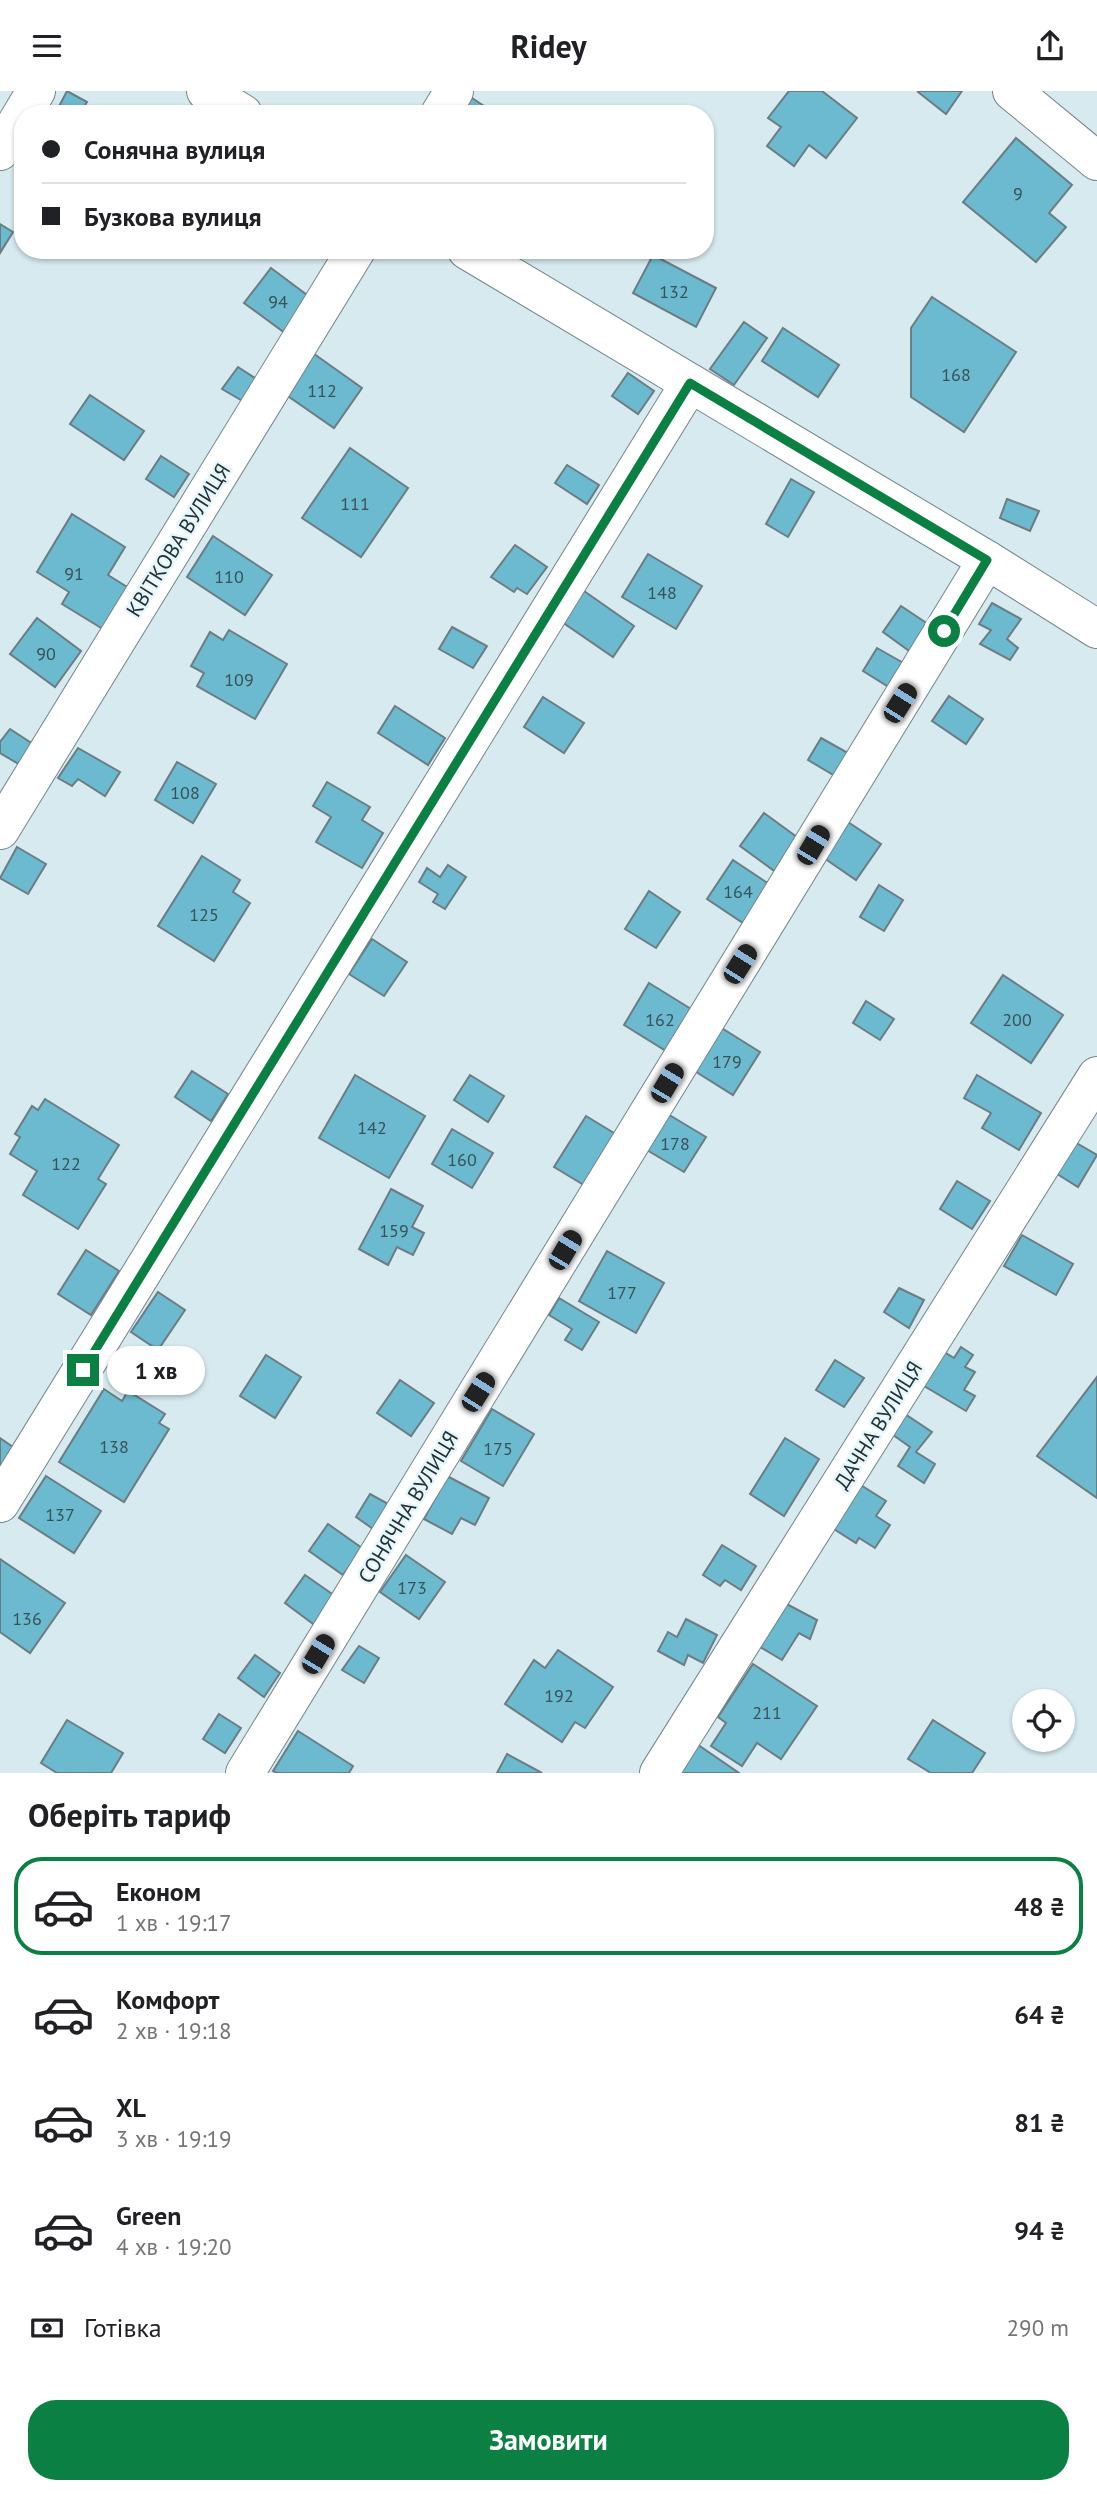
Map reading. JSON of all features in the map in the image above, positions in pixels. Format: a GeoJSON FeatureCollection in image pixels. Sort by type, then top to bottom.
{"type":"FeatureCollection","features":[{"type":"Feature","properties":{"kind":"street"},"geometry":{"type":"LineString","coordinates":[[206,91],[229,105]]}},
{"type":"Feature","properties":{"kind":"street"},"geometry":{"type":"LineString","coordinates":[[1012,91],[1097,161]]}},
{"type":"Feature","properties":{"kind":"street"},"geometry":{"type":"LineString","coordinates":[[0,151],[14,128]]}},
{"type":"Feature","properties":{"kind":"street","name":"КВІТКОВА ВУЛИЦЯ"},"geometry":{"type":"LineString","coordinates":[[0,830],[350,259]]}},
{"type":"Feature","properties":{"kind":"street"},"geometry":{"type":"LineString","coordinates":[[482,259],[987,560],[1097,629]]}},
{"type":"Feature","properties":{"kind":"street"},"geometry":{"type":"LineString","coordinates":[[0,1503],[690,383]]}},
{"type":"Feature","properties":{"kind":"street","name":"СОНЯЧНА ВУЛИЦЯ"},"geometry":{"type":"LineString","coordinates":[[245,1773],[987,560]]}},
{"type":"Feature","properties":{"kind":"street","name":"ДАЧНА ВУЛИЦЯ"},"geometry":{"type":"LineString","coordinates":[[659,1773],[1097,1076]]}},
{"type":"Feature","properties":{"kind":"building"},"geometry":{"type":"Polygon","coordinates":[[[67,91],[87,102],[85,105],[60,105],[67,91]]]}},
{"type":"Feature","properties":{"kind":"building"},"geometry":{"type":"Polygon","coordinates":[[[789,91],[822,91],[857,118],[826,158],[809,145],[794,166],[767,146],[781,127],[768,118],[789,91]]]}},
{"type":"Feature","properties":{"kind":"building"},"geometry":{"type":"Polygon","coordinates":[[[919,91],[962,91],[946,114],[918,92],[919,91]]]}},
{"type":"Feature","properties":{"kind":"building"},"geometry":{"type":"Polygon","coordinates":[[[472,98],[482,105],[467,105],[472,98]]]}},
{"type":"Feature","properties":{"kind":"building"},"geometry":{"type":"Polygon","coordinates":[[[1016,138],[1072,185],[1049,213],[1066,227],[1036,262],[963,202],[1016,138]]]}},
{"type":"Feature","properties":{"kind":"building"},"geometry":{"type":"Polygon","coordinates":[[[0,224],[13,232],[0,253],[0,224]]]}},
{"type":"Feature","properties":{"kind":"building"},"geometry":{"type":"Polygon","coordinates":[[[651,259],[661,259],[716,288],[696,327],[633,293],[651,259]]]}},
{"type":"Feature","properties":{"kind":"building"},"geometry":{"type":"Polygon","coordinates":[[[271,268],[311,298],[285,333],[244,303],[271,268]]]}},
{"type":"Feature","properties":{"kind":"building"},"geometry":{"type":"Polygon","coordinates":[[[932,297],[1016,352],[964,432],[911,397],[911,328],[932,297]]]}},
{"type":"Feature","properties":{"kind":"building"},"geometry":{"type":"Polygon","coordinates":[[[744,322],[767,338],[734,385],[710,369],[744,322]]]}},
{"type":"Feature","properties":{"kind":"building"},"geometry":{"type":"Polygon","coordinates":[[[783,328],[839,365],[818,397],[762,361],[783,328]]]}},
{"type":"Feature","properties":{"kind":"building"},"geometry":{"type":"Polygon","coordinates":[[[310,351],[362,388],[334,428],[282,392],[310,351]]]}},
{"type":"Feature","properties":{"kind":"building"},"geometry":{"type":"Polygon","coordinates":[[[238,367],[261,382],[246,403],[222,389],[238,367]]]}},
{"type":"Feature","properties":{"kind":"building"},"geometry":{"type":"Polygon","coordinates":[[[628,373],[654,391],[638,414],[612,396],[628,373]]]}},
{"type":"Feature","properties":{"kind":"building"},"geometry":{"type":"Polygon","coordinates":[[[90,395],[144,431],[124,460],[70,424],[90,395]]]}},
{"type":"Feature","properties":{"kind":"building"},"geometry":{"type":"Polygon","coordinates":[[[350,448],[408,488],[361,557],[302,518],[350,448]]]}},
{"type":"Feature","properties":{"kind":"building"},"geometry":{"type":"Polygon","coordinates":[[[161,456],[189,474],[174,497],[146,479],[161,456]]]}},
{"type":"Feature","properties":{"kind":"building"},"geometry":{"type":"Polygon","coordinates":[[[567,465],[599,485],[587,504],[555,483],[567,465]]]}},
{"type":"Feature","properties":{"kind":"building"},"geometry":{"type":"Polygon","coordinates":[[[791,479],[814,492],[788,537],[766,524],[791,479]]]}},
{"type":"Feature","properties":{"kind":"building"},"geometry":{"type":"Polygon","coordinates":[[[1007,499],[1039,511],[1030,531],[1000,518],[1007,499]]]}},
{"type":"Feature","properties":{"kind":"building"},"geometry":{"type":"Polygon","coordinates":[[[72,514],[125,547],[108,575],[132,590],[106,631],[62,604],[69,592],[37,572],[72,514]]]}},
{"type":"Feature","properties":{"kind":"building"},"geometry":{"type":"Polygon","coordinates":[[[213,536],[272,575],[245,615],[187,577],[213,536]]]}},
{"type":"Feature","properties":{"kind":"building"},"geometry":{"type":"Polygon","coordinates":[[[515,545],[547,567],[527,594],[517,588],[514,592],[491,577],[515,545]]]}},
{"type":"Feature","properties":{"kind":"building"},"geometry":{"type":"Polygon","coordinates":[[[648,554],[702,586],[676,629],[622,597],[648,554]]]}},
{"type":"Feature","properties":{"kind":"building"},"geometry":{"type":"Polygon","coordinates":[[[584,591],[634,626],[613,657],[562,622],[584,591]]]}},
{"type":"Feature","properties":{"kind":"building"},"geometry":{"type":"Polygon","coordinates":[[[992,603],[1021,619],[1007,639],[1018,648],[1010,660],[980,644],[991,630],[979,624],[992,603]]]}},
{"type":"Feature","properties":{"kind":"building"},"geometry":{"type":"Polygon","coordinates":[[[901,606],[931,626],[912,653],[883,632],[901,606]]]}},
{"type":"Feature","properties":{"kind":"building"},"geometry":{"type":"Polygon","coordinates":[[[37,618],[81,651],[55,687],[10,654],[37,618]]]}},
{"type":"Feature","properties":{"kind":"building"},"geometry":{"type":"Polygon","coordinates":[[[452,627],[487,646],[473,668],[439,649],[452,627]]]}},
{"type":"Feature","properties":{"kind":"building"},"geometry":{"type":"Polygon","coordinates":[[[229,630],[287,664],[255,719],[197,686],[204,673],[191,666],[210,632],[223,640],[229,630]]]}},
{"type":"Feature","properties":{"kind":"building"},"geometry":{"type":"Polygon","coordinates":[[[877,648],[907,665],[892,689],[863,671],[877,648]]]}},
{"type":"Feature","properties":{"kind":"building"},"geometry":{"type":"Polygon","coordinates":[[[949,696],[983,719],[966,744],[932,721],[949,696]]]}},
{"type":"Feature","properties":{"kind":"building"},"geometry":{"type":"Polygon","coordinates":[[[543,697],[584,723],[564,753],[524,727],[543,697]]]}},
{"type":"Feature","properties":{"kind":"building"},"geometry":{"type":"Polygon","coordinates":[[[395,706],[445,738],[428,765],[378,733],[395,706]]]}},
{"type":"Feature","properties":{"kind":"building"},"geometry":{"type":"Polygon","coordinates":[[[10,729],[36,746],[22,766],[0,753],[0,742],[10,729]]]}},
{"type":"Feature","properties":{"kind":"building"},"geometry":{"type":"Polygon","coordinates":[[[821,738],[850,754],[835,776],[808,760],[821,738]]]}},
{"type":"Feature","properties":{"kind":"building"},"geometry":{"type":"Polygon","coordinates":[[[78,748],[120,772],[105,796],[78,779],[72,786],[58,778],[78,748]]]}},
{"type":"Feature","properties":{"kind":"building"},"geometry":{"type":"Polygon","coordinates":[[[177,762],[216,784],[193,823],[155,800],[177,762]]]}},
{"type":"Feature","properties":{"kind":"building"},"geometry":{"type":"Polygon","coordinates":[[[327,782],[370,807],[362,820],[383,833],[362,868],[316,842],[331,817],[313,806],[327,782]]]}},
{"type":"Feature","properties":{"kind":"building"},"geometry":{"type":"Polygon","coordinates":[[[764,813],[801,840],[777,873],[740,846],[764,813]]]}},
{"type":"Feature","properties":{"kind":"building"},"geometry":{"type":"Polygon","coordinates":[[[848,822],[881,844],[856,880],[824,858],[848,822]]]}},
{"type":"Feature","properties":{"kind":"building"},"geometry":{"type":"Polygon","coordinates":[[[17,847],[46,864],[28,894],[0,878],[17,847]]]}},
{"type":"Feature","properties":{"kind":"building"},"geometry":{"type":"Polygon","coordinates":[[[202,856],[240,880],[233,892],[250,903],[214,961],[158,926],[202,856]]]}},
{"type":"Feature","properties":{"kind":"building"},"geometry":{"type":"Polygon","coordinates":[[[733,860],[769,884],[743,923],[707,899],[733,860]]]}},
{"type":"Feature","properties":{"kind":"building"},"geometry":{"type":"Polygon","coordinates":[[[448,865],[466,877],[445,909],[433,902],[438,894],[419,882],[427,868],[440,877],[448,865]]]}},
{"type":"Feature","properties":{"kind":"building"},"geometry":{"type":"Polygon","coordinates":[[[879,885],[903,900],[884,931],[860,917],[879,885]]]}},
{"type":"Feature","properties":{"kind":"building"},"geometry":{"type":"Polygon","coordinates":[[[649,891],[680,912],[656,948],[625,929],[649,891]]]}},
{"type":"Feature","properties":{"kind":"building"},"geometry":{"type":"Polygon","coordinates":[[[372,939],[407,962],[384,996],[349,974],[372,939]]]}},
{"type":"Feature","properties":{"kind":"building"},"geometry":{"type":"Polygon","coordinates":[[[1003,975],[1063,1015],[1031,1063],[971,1023],[1003,975]]]}},
{"type":"Feature","properties":{"kind":"building"},"geometry":{"type":"Polygon","coordinates":[[[649,983],[696,1012],[671,1054],[624,1025],[649,983]]]}},
{"type":"Feature","properties":{"kind":"building"},"geometry":{"type":"Polygon","coordinates":[[[866,1001],[894,1019],[880,1040],[853,1023],[866,1001]]]}},
{"type":"Feature","properties":{"kind":"building"},"geometry":{"type":"Polygon","coordinates":[[[720,1027],[760,1052],[733,1095],[693,1070],[720,1027]]]}},
{"type":"Feature","properties":{"kind":"building"},"geometry":{"type":"Polygon","coordinates":[[[192,1071],[228,1094],[211,1121],[175,1097],[192,1071]]]}},
{"type":"Feature","properties":{"kind":"building"},"geometry":{"type":"Polygon","coordinates":[[[355,1075],[425,1116],[389,1178],[319,1138],[355,1075]]]}},
{"type":"Feature","properties":{"kind":"building"},"geometry":{"type":"Polygon","coordinates":[[[470,1075],[504,1096],[488,1122],[454,1100],[470,1075]]]}},
{"type":"Feature","properties":{"kind":"building"},"geometry":{"type":"Polygon","coordinates":[[[977,1075],[1041,1113],[1019,1150],[982,1128],[991,1113],[964,1098],[977,1075]]]}},
{"type":"Feature","properties":{"kind":"building"},"geometry":{"type":"Polygon","coordinates":[[[45,1099],[119,1145],[98,1179],[106,1184],[78,1229],[23,1195],[37,1171],[10,1154],[20,1137],[15,1134],[32,1106],[38,1110],[45,1099]]]}},
{"type":"Feature","properties":{"kind":"building"},"geometry":{"type":"Polygon","coordinates":[[[666,1113],[706,1137],[684,1172],[645,1149],[666,1113]]]}},
{"type":"Feature","properties":{"kind":"building"},"geometry":{"type":"Polygon","coordinates":[[[586,1116],[619,1136],[587,1187],[554,1167],[586,1116]]]}},
{"type":"Feature","properties":{"kind":"building"},"geometry":{"type":"Polygon","coordinates":[[[452,1129],[493,1153],[472,1188],[432,1164],[452,1129]]]}},
{"type":"Feature","properties":{"kind":"building"},"geometry":{"type":"Polygon","coordinates":[[[1073,1141],[1097,1155],[1078,1187],[1054,1172],[1073,1141]]]}},
{"type":"Feature","properties":{"kind":"building"},"geometry":{"type":"Polygon","coordinates":[[[957,1181],[990,1201],[972,1229],[940,1209],[957,1181]]]}},
{"type":"Feature","properties":{"kind":"building"},"geometry":{"type":"Polygon","coordinates":[[[391,1189],[423,1206],[412,1227],[424,1233],[413,1255],[397,1247],[388,1265],[359,1249],[391,1189]]]}},
{"type":"Feature","properties":{"kind":"building"},"geometry":{"type":"Polygon","coordinates":[[[1022,1235],[1073,1264],[1056,1295],[1004,1266],[1022,1235]]]}},
{"type":"Feature","properties":{"kind":"building"},"geometry":{"type":"Polygon","coordinates":[[[86,1250],[119,1271],[91,1315],[58,1294],[86,1250]]]}},
{"type":"Feature","properties":{"kind":"building"},"geometry":{"type":"Polygon","coordinates":[[[607,1251],[664,1283],[636,1333],[579,1301],[607,1251]]]}},
{"type":"Feature","properties":{"kind":"building"},"geometry":{"type":"Polygon","coordinates":[[[899,1288],[924,1300],[909,1328],[884,1312],[899,1288]]]}},
{"type":"Feature","properties":{"kind":"building"},"geometry":{"type":"Polygon","coordinates":[[[158,1292],[185,1310],[158,1350],[131,1332],[158,1292]]]}},
{"type":"Feature","properties":{"kind":"building"},"geometry":{"type":"Polygon","coordinates":[[[559,1298],[599,1322],[582,1350],[565,1340],[572,1329],[549,1315],[559,1298]]]}},
{"type":"Feature","properties":{"kind":"building"},"geometry":{"type":"Polygon","coordinates":[[[961,1347],[973,1355],[965,1367],[975,1372],[964,1390],[975,1396],[966,1411],[924,1386],[944,1352],[954,1358],[961,1347]]]}},
{"type":"Feature","properties":{"kind":"building"},"geometry":{"type":"Polygon","coordinates":[[[266,1355],[301,1377],[275,1418],[240,1396],[266,1355]]]}},
{"type":"Feature","properties":{"kind":"building"},"geometry":{"type":"Polygon","coordinates":[[[835,1360],[864,1378],[844,1407],[816,1390],[835,1360]]]}},
{"type":"Feature","properties":{"kind":"building"},"geometry":{"type":"Polygon","coordinates":[[[1097,1377],[1097,1498],[1037,1456],[1097,1377]]]}},
{"type":"Feature","properties":{"kind":"building"},"geometry":{"type":"Polygon","coordinates":[[[400,1380],[434,1403],[411,1436],[377,1413],[400,1380]]]}},
{"type":"Feature","properties":{"kind":"building"},"geometry":{"type":"Polygon","coordinates":[[[104,1389],[122,1401],[128,1391],[165,1414],[159,1423],[169,1429],[124,1502],[59,1462],[104,1389]]]}},
{"type":"Feature","properties":{"kind":"building"},"geometry":{"type":"Polygon","coordinates":[[[492,1409],[534,1434],[503,1486],[461,1461],[492,1409]]]}},
{"type":"Feature","properties":{"kind":"building"},"geometry":{"type":"Polygon","coordinates":[[[902,1412],[932,1432],[916,1452],[935,1464],[924,1483],[898,1466],[910,1447],[889,1432],[902,1412]]]}},
{"type":"Feature","properties":{"kind":"building"},"geometry":{"type":"Polygon","coordinates":[[[0,1438],[13,1447],[0,1468],[0,1438]]]}},
{"type":"Feature","properties":{"kind":"building"},"geometry":{"type":"Polygon","coordinates":[[[785,1438],[819,1459],[784,1516],[750,1494],[785,1438]]]}},
{"type":"Feature","properties":{"kind":"building"},"geometry":{"type":"Polygon","coordinates":[[[46,1476],[101,1511],[74,1553],[19,1518],[46,1476]]]}},
{"type":"Feature","properties":{"kind":"building"},"geometry":{"type":"Polygon","coordinates":[[[447,1476],[489,1498],[475,1525],[461,1518],[452,1534],[424,1519],[447,1476]]]}},
{"type":"Feature","properties":{"kind":"building"},"geometry":{"type":"Polygon","coordinates":[[[856,1482],[886,1501],[876,1516],[890,1525],[875,1548],[859,1538],[856,1543],[829,1526],[856,1482]]]}},
{"type":"Feature","properties":{"kind":"building"},"geometry":{"type":"Polygon","coordinates":[[[370,1494],[392,1506],[376,1531],[356,1517],[370,1494]]]}},
{"type":"Feature","properties":{"kind":"building"},"geometry":{"type":"Polygon","coordinates":[[[328,1524],[362,1548],[343,1575],[309,1551],[328,1524]]]}},
{"type":"Feature","properties":{"kind":"building"},"geometry":{"type":"Polygon","coordinates":[[[722,1545],[756,1566],[741,1590],[725,1580],[720,1586],[703,1575],[722,1545]]]}},
{"type":"Feature","properties":{"kind":"building"},"geometry":{"type":"Polygon","coordinates":[[[406,1555],[445,1582],[419,1619],[380,1592],[406,1555]]]}},
{"type":"Feature","properties":{"kind":"building"},"geometry":{"type":"Polygon","coordinates":[[[0,1559],[65,1603],[30,1653],[0,1632],[0,1559]]]}},
{"type":"Feature","properties":{"kind":"building"},"geometry":{"type":"Polygon","coordinates":[[[305,1575],[345,1603],[324,1632],[285,1603],[305,1575]]]}},
{"type":"Feature","properties":{"kind":"building"},"geometry":{"type":"Polygon","coordinates":[[[779,1600],[817,1620],[810,1639],[799,1633],[782,1660],[750,1641],[779,1600]]]}},
{"type":"Feature","properties":{"kind":"building"},"geometry":{"type":"Polygon","coordinates":[[[686,1619],[717,1635],[703,1663],[688,1655],[684,1665],[658,1651],[668,1632],[677,1637],[686,1619]]]}},
{"type":"Feature","properties":{"kind":"building"},"geometry":{"type":"Polygon","coordinates":[[[359,1646],[379,1658],[364,1683],[342,1670],[359,1646]]]}},
{"type":"Feature","properties":{"kind":"building"},"geometry":{"type":"Polygon","coordinates":[[[558,1650],[613,1687],[585,1728],[575,1722],[562,1742],[505,1704],[534,1660],[545,1668],[558,1650]]]}},
{"type":"Feature","properties":{"kind":"building"},"geometry":{"type":"Polygon","coordinates":[[[255,1655],[280,1673],[264,1697],[238,1678],[255,1655]]]}},
{"type":"Feature","properties":{"kind":"building"},"geometry":{"type":"Polygon","coordinates":[[[753,1664],[817,1706],[781,1759],[757,1743],[742,1766],[711,1746],[726,1723],[718,1717],[753,1664]]]}},
{"type":"Feature","properties":{"kind":"building"},"geometry":{"type":"Polygon","coordinates":[[[219,1714],[241,1728],[225,1753],[203,1739],[219,1714]]]}},
{"type":"Feature","properties":{"kind":"building"},"geometry":{"type":"Polygon","coordinates":[[[67,1720],[123,1753],[111,1773],[57,1773],[41,1763],[67,1720]]]}},
{"type":"Feature","properties":{"kind":"building"},"geometry":{"type":"Polygon","coordinates":[[[933,1720],[985,1753],[972,1773],[931,1773],[908,1759],[933,1720]]]}},
{"type":"Feature","properties":{"kind":"building"},"geometry":{"type":"Polygon","coordinates":[[[298,1731],[353,1766],[349,1773],[273,1771],[298,1731]]]}},
{"type":"Feature","properties":{"kind":"building"},"geometry":{"type":"Polygon","coordinates":[[[694,1742],[739,1773],[673,1773],[694,1742]]]}},
{"type":"Feature","properties":{"kind":"building"},"geometry":{"type":"Polygon","coordinates":[[[507,1754],[542,1773],[497,1773],[507,1754]]]}},
{"type":"Feature","properties":{"kind":"route"},"geometry":{"type":"LineString","coordinates":[[83,1370],[690,383],[987,560],[944,631]]}}]}
